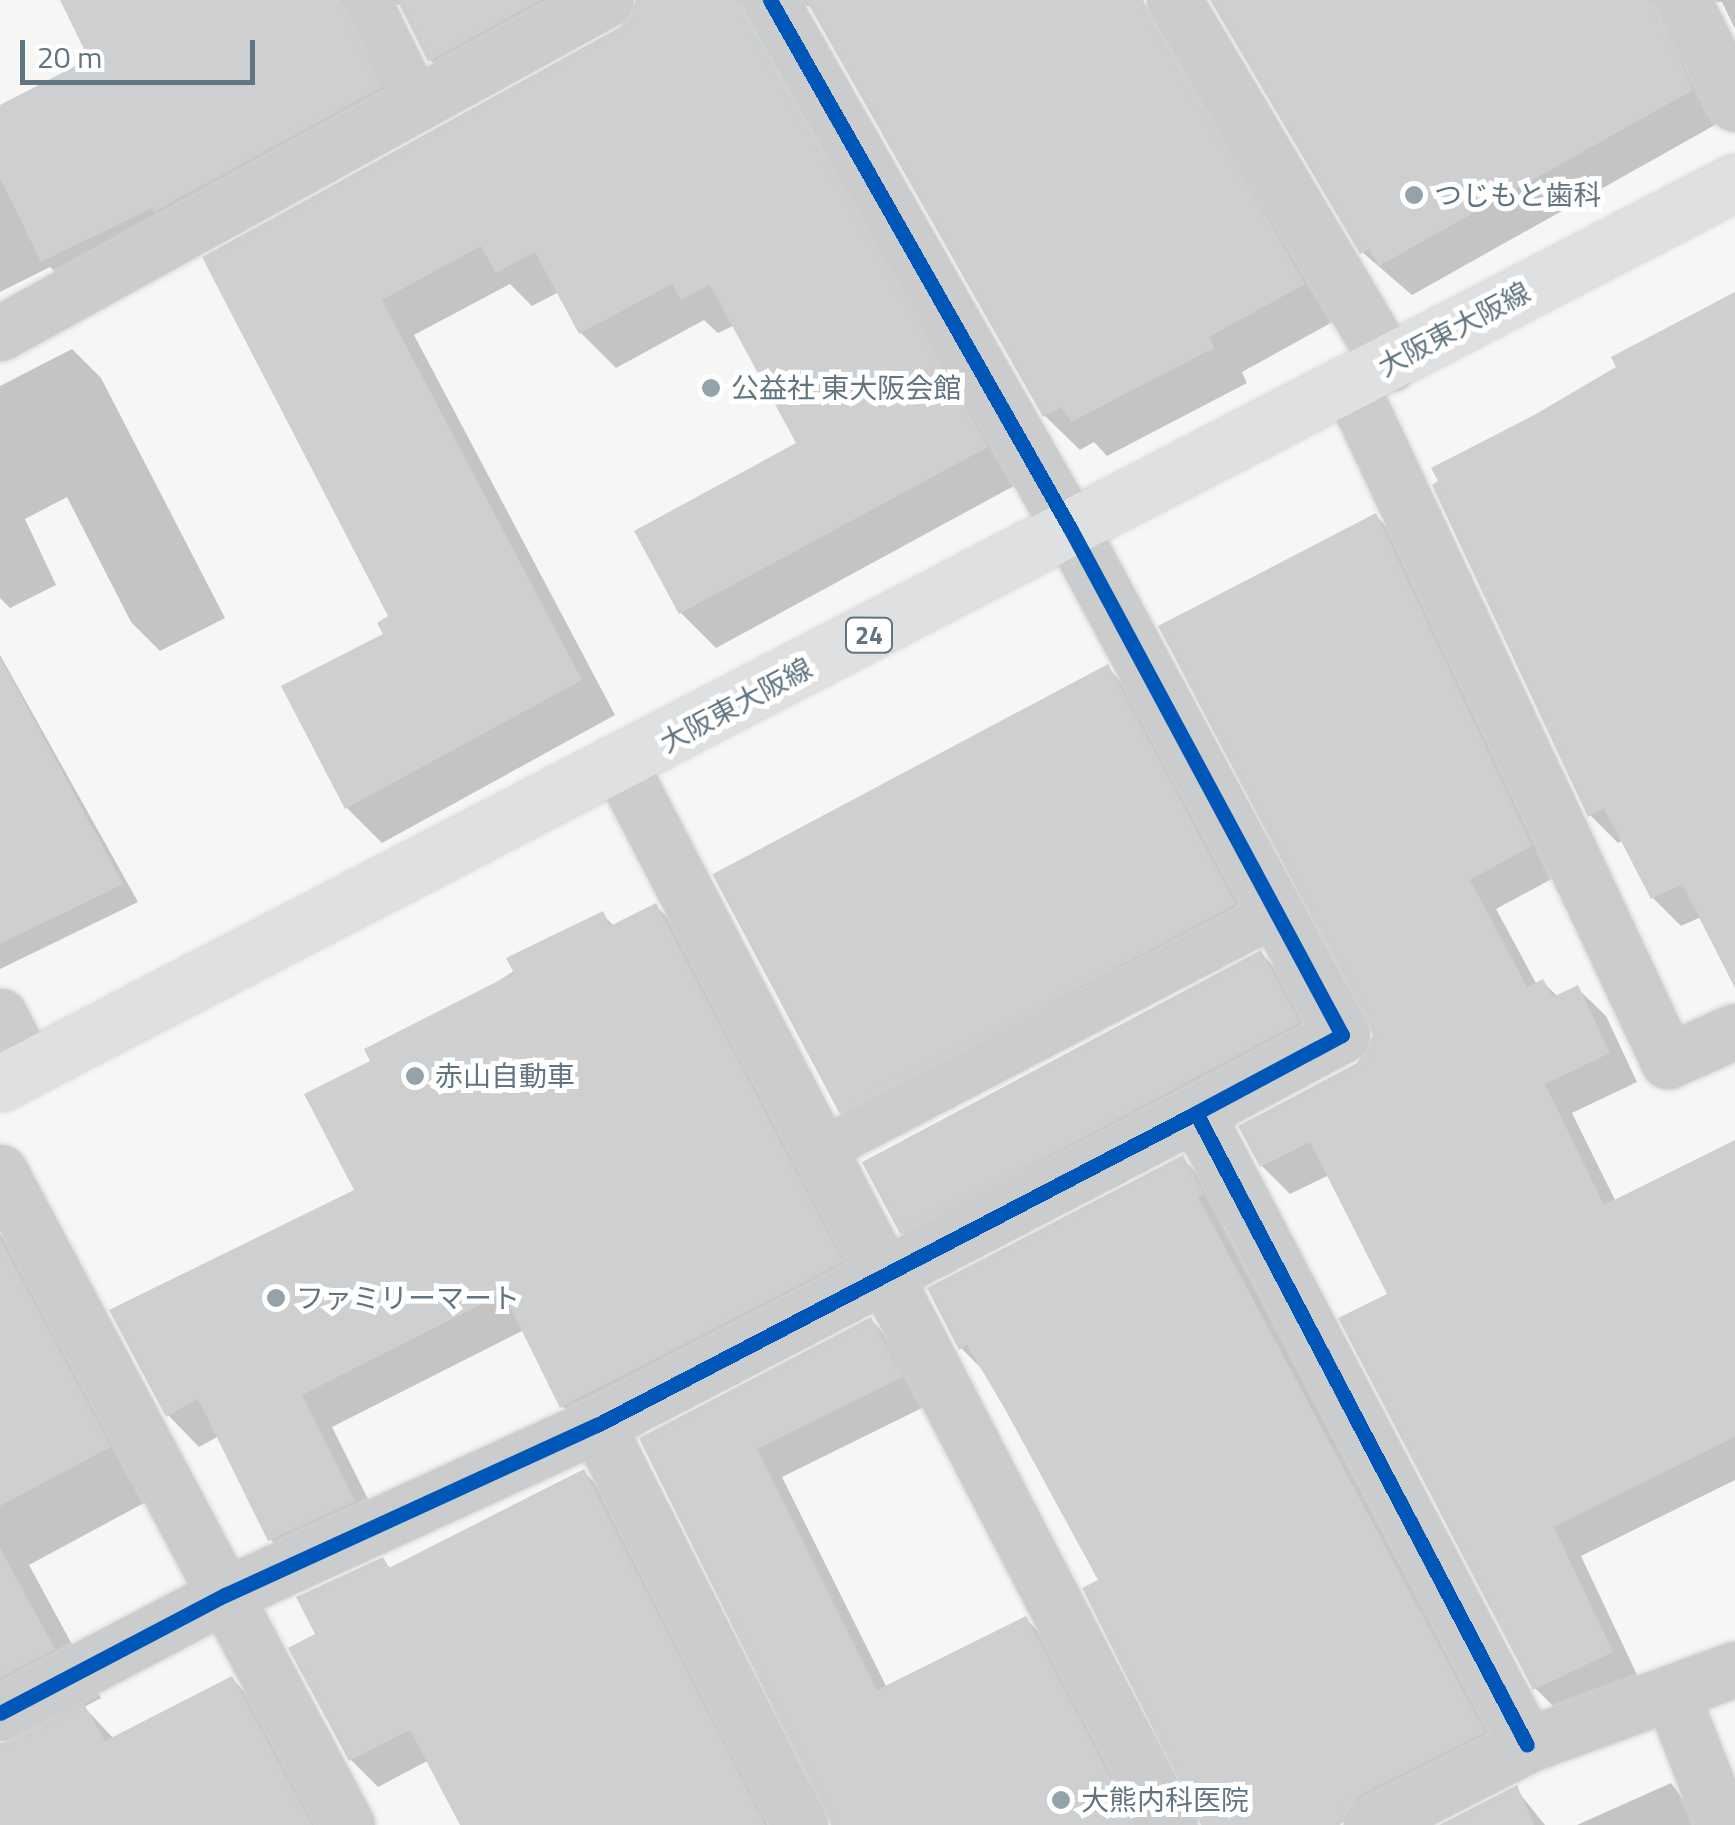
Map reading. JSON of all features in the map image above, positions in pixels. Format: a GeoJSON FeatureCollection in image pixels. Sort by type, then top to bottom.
{"type":"FeatureCollection","features":[{"type":"Feature","properties":{"kind":"main road","name":"大阪東大阪線"},"geometry":{"type":"LineString","coordinates":[[14,1076],[620,766],[1735,182]]}},
{"type":"Feature","properties":{"kind":"street"},"geometry":{"type":"LineString","coordinates":[[0,333],[606,0]]}},
{"type":"Feature","properties":{"kind":"street"},"geometry":{"type":"LineString","coordinates":[[0,1713],[225,1595],[597,1424],[1342,1035],[1071,530],[770,0]]}},
{"type":"Feature","properties":{"kind":"street"},"geometry":{"type":"LineString","coordinates":[[1174,0],[1369,374],[1668,1061],[1735,1031]]}},
{"type":"Feature","properties":{"kind":"street"},"geometry":{"type":"LineString","coordinates":[[1682,0],[1735,104]]}},
{"type":"Feature","properties":{"kind":"street"},"geometry":{"type":"LineString","coordinates":[[620,766],[1170,1825]]}},
{"type":"Feature","properties":{"kind":"street"},"geometry":{"type":"LineString","coordinates":[[0,1016],[14,1076]]}},
{"type":"Feature","properties":{"kind":"street"},"geometry":{"type":"LineString","coordinates":[[1196,1114],[1527,1746]]}},
{"type":"Feature","properties":{"kind":"street"},"geometry":{"type":"LineString","coordinates":[[0,1172],[347,1825]]}},
{"type":"Feature","properties":{"kind":"street"},"geometry":{"type":"LineString","coordinates":[[597,1424],[800,1825]]}},
{"type":"Feature","properties":{"kind":"street"},"geometry":{"type":"LineString","coordinates":[[1371,1825],[1527,1746],[1735,1669]]}},
{"type":"Feature","properties":{"kind":"street"},"geometry":{"type":"LineString","coordinates":[[1672,1695],[1723,1825]]}},
{"type":"Feature","properties":{"kind":"lane"},"geometry":{"type":"LineString","coordinates":[[368,0],[419,103]]}},
{"type":"Feature","properties":{"kind":"lane"},"geometry":{"type":"LineString","coordinates":[[819,1151],[1276,912]]}},
{"type":"Feature","properties":{"kind":"building"},"geometry":{"type":"Polygon","coordinates":[[[60,0],[342,0],[382,87],[154,212],[152,208],[41,262],[0,178],[0,105],[89,59],[60,0]]]}},
{"type":"Feature","properties":{"kind":"building"},"geometry":{"type":"Polygon","coordinates":[[[397,0],[540,0],[428,62],[397,0]]]}},
{"type":"Feature","properties":{"kind":"building"},"geometry":{"type":"Polygon","coordinates":[[[636,0],[739,0],[988,447],[679,614],[634,531],[796,443],[710,285],[681,300],[672,284],[579,334],[535,252],[496,273],[481,246],[382,300],[582,680],[345,809],[281,686],[383,634],[377,623],[388,616],[202,257],[620,27],[636,0]]]}},
{"type":"Feature","properties":{"kind":"building"},"geometry":{"type":"Polygon","coordinates":[[[806,0],[1143,0],[1305,284],[1209,337],[1214,348],[1071,422],[1062,407],[1043,417],[806,0]]]}},
{"type":"Feature","properties":{"kind":"building"},"geometry":{"type":"Polygon","coordinates":[[[1210,0],[1652,0],[1693,90],[1379,266],[1369,249],[1360,254],[1210,0]]]}},
{"type":"Feature","properties":{"kind":"building"},"geometry":{"type":"Polygon","coordinates":[[[1735,292],[1735,988],[1682,884],[1651,899],[1604,808],[1588,817],[1432,485],[1438,481],[1431,468],[1616,367],[1611,357],[1735,292]]]}},
{"type":"Feature","properties":{"kind":"building"},"geometry":{"type":"Polygon","coordinates":[[[1376,513],[1532,846],[1470,880],[1527,987],[1543,979],[1553,997],[1578,985],[1610,1053],[1545,1084],[1604,1205],[1735,1140],[1735,1437],[1554,1527],[1613,1652],[1533,1690],[1338,1318],[1387,1294],[1310,1142],[1260,1167],[1238,1126],[1357,1063],[1373,1035],[1158,626],[1376,513]]]}},
{"type":"Feature","properties":{"kind":"building"},"geometry":{"type":"Polygon","coordinates":[[[0,657],[123,884],[0,944],[0,657]]]}},
{"type":"Feature","properties":{"kind":"building"},"geometry":{"type":"Polygon","coordinates":[[[1108,664],[1236,904],[840,1114],[712,874],[1108,664]]]}},
{"type":"Feature","properties":{"kind":"building"},"geometry":{"type":"Polygon","coordinates":[[[656,903],[843,1262],[560,1408],[503,1293],[302,1395],[355,1501],[268,1541],[198,1399],[166,1417],[109,1310],[354,1190],[304,1094],[370,1061],[364,1049],[514,973],[506,958],[603,911],[610,926],[656,903]]]}},
{"type":"Feature","properties":{"kind":"building"},"geometry":{"type":"Polygon","coordinates":[[[1261,950],[1299,1022],[900,1235],[862,1162],[1261,950]]]}},
{"type":"Feature","properties":{"kind":"building"},"geometry":{"type":"Polygon","coordinates":[[[1183,1155],[1204,1195],[1198,1197],[1485,1732],[1357,1797],[1340,1825],[1201,1825],[1082,1588],[1098,1580],[1005,1409],[967,1345],[959,1350],[927,1288],[1183,1155]]]}},
{"type":"Feature","properties":{"kind":"building"},"geometry":{"type":"Polygon","coordinates":[[[0,1239],[111,1447],[0,1506],[0,1239]]]}},
{"type":"Feature","properties":{"kind":"building"},"geometry":{"type":"Polygon","coordinates":[[[871,1317],[903,1377],[757,1449],[877,1690],[1026,1616],[1135,1825],[831,1825],[639,1438],[871,1317]]]}},
{"type":"Feature","properties":{"kind":"building"},"geometry":{"type":"Polygon","coordinates":[[[584,1469],[765,1825],[460,1825],[410,1730],[349,1761],[288,1648],[315,1634],[296,1597],[383,1557],[389,1568],[584,1469]]]}},
{"type":"Feature","properties":{"kind":"building"},"geometry":{"type":"Polygon","coordinates":[[[0,1548],[55,1649],[0,1678],[0,1548]]]}},
{"type":"Feature","properties":{"kind":"building"},"geometry":{"type":"Polygon","coordinates":[[[232,1676],[312,1825],[0,1825],[0,1744],[84,1704],[105,1741],[232,1676]]]}},
{"type":"Feature","properties":{"kind":"building"},"geometry":{"type":"Polygon","coordinates":[[[1517,1785],[1534,1825],[1439,1825],[1517,1785]]]}},
{"type":"Feature","properties":{"kind":"cycle path"},"geometry":{"type":"LineString","coordinates":[[770,0],[1071,530],[1342,1035],[1196,1113]]}},
{"type":"Feature","properties":{"kind":"cycle path"},"geometry":{"type":"LineString","coordinates":[[0,1713],[225,1595],[597,1425],[1196,1113],[1527,1745]]}},
{"type":"Feature","properties":{"kind":"place","name":"つじもと歯科"},"geometry":{"type":"Point","coordinates":[1414,195]}},
{"type":"Feature","properties":{"kind":"place","name":"公益社 東大阪会館"},"geometry":{"type":"Point","coordinates":[711,388]}},
{"type":"Feature","properties":{"kind":"place","name":"赤山自動車"},"geometry":{"type":"Point","coordinates":[415,1076]}},
{"type":"Feature","properties":{"kind":"place","name":"ファミリーマート"},"geometry":{"type":"Point","coordinates":[276,1298]}},
{"type":"Feature","properties":{"kind":"place","name":"大熊内科医院"},"geometry":{"type":"Point","coordinates":[1061,1800]}}]}
